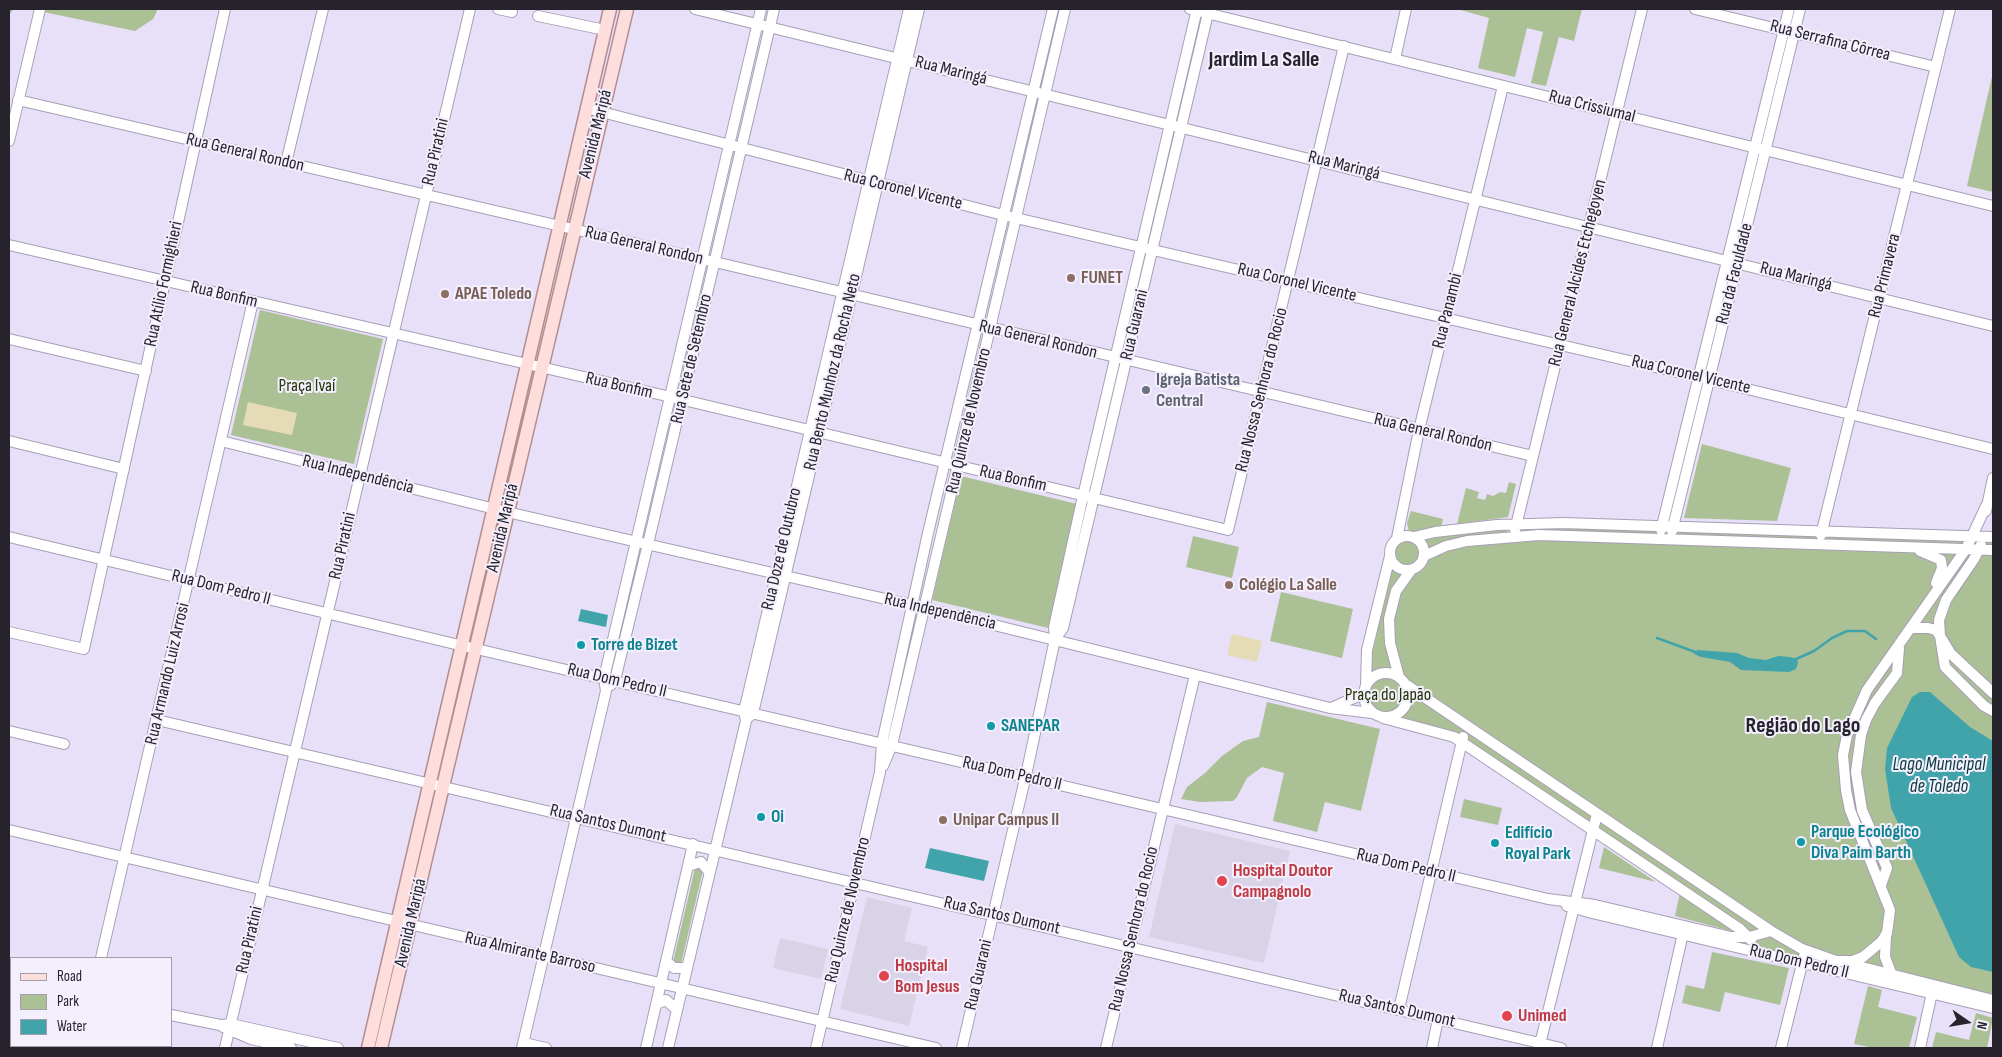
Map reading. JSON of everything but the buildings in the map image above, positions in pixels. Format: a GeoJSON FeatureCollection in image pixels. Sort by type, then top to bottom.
{"type":"FeatureCollection","features":[{"type":"Feature","properties":{"kind":"main road","name":"Avenida Maripá"},"geometry":{"type":"LineString","coordinates":[[535,367],[560,227],[610,9]]}},
{"type":"Feature","properties":{"kind":"main road","name":"Avenida Maripá"},"geometry":{"type":"LineString","coordinates":[[376,1043],[404,923],[415,905],[444,785],[442,766],[458,659],[501,510],[535,367],[573,230],[627,9]]}},
{"type":"Feature","properties":{"kind":"main road"},"geometry":{"type":"LineString","coordinates":[[586,108],[594,107],[601,113]]}},
{"type":"Feature","properties":{"kind":"main road","name":"Avenida Maripá"},"geometry":{"type":"LineString","coordinates":[[404,923],[401,903],[426,799],[431,783],[442,766],[471,667],[497,525]]}},
{"type":"Feature","properties":{"kind":"main road"},"geometry":{"type":"LineString","coordinates":[[458,659],[468,661],[471,667]]}},
{"type":"Feature","properties":{"kind":"main road"},"geometry":{"type":"LineString","coordinates":[[426,799],[436,800],[439,806]]}},
{"type":"Feature","properties":{"kind":"main road"},"geometry":{"type":"LineString","coordinates":[[401,903],[410,908],[415,905]]}},
{"type":"Feature","properties":{"kind":"street"},"geometry":{"type":"LineString","coordinates":[[9,141],[40,9]]}},
{"type":"Feature","properties":{"kind":"street","name":"Rua Atílio Formighieri"},"geometry":{"type":"LineString","coordinates":[[9,632],[84,649],[225,9]]}},
{"type":"Feature","properties":{"kind":"street"},"geometry":{"type":"LineString","coordinates":[[286,163],[323,9]]}},
{"type":"Feature","properties":{"kind":"street","name":"Rua Piratini"},"geometry":{"type":"LineString","coordinates":[[225,1048],[226,1026],[262,890],[470,9]]}},
{"type":"Feature","properties":{"kind":"street"},"geometry":{"type":"LineString","coordinates":[[498,9],[512,12]]}},
{"type":"Feature","properties":{"kind":"street","name":"Rua Maringá"},"geometry":{"type":"LineString","coordinates":[[695,9],[1993,326]]}},
{"type":"Feature","properties":{"kind":"street","name":"Rua Sete de Setembro"},"geometry":{"type":"LineString","coordinates":[[604,678],[761,9]]}},
{"type":"Feature","properties":{"kind":"street","name":"Rua Sete de Setembro"},"geometry":{"type":"LineString","coordinates":[[615,680],[774,9]]}},
{"type":"Feature","properties":{"kind":"street"},"geometry":{"type":"LineString","coordinates":[[902,59],[909,9]]}},
{"type":"Feature","properties":{"kind":"street","name":"Rua Bento Munhoz da Rocha Neto"},"geometry":{"type":"LineString","coordinates":[[781,575],[902,59],[919,9]]}},
{"type":"Feature","properties":{"kind":"street","name":"Rua Quinze de Novembro"},"geometry":{"type":"LineString","coordinates":[[887,744],[912,605],[944,463],[1053,9]]}},
{"type":"Feature","properties":{"kind":"street","name":"Rua Quinze de Novembro"},"geometry":{"type":"LineString","coordinates":[[816,1048],[880,772],[925,608],[1065,9]]}},
{"type":"Feature","properties":{"kind":"street","name":"Rua Crissiumal"},"geometry":{"type":"LineString","coordinates":[[1195,9],[1993,206]]}},
{"type":"Feature","properties":{"kind":"street","name":"Rua Guarani"},"geometry":{"type":"LineString","coordinates":[[962,1048],[1025,777],[1055,639],[1054,627],[1083,496],[1171,124],[1195,9]]}},
{"type":"Feature","properties":{"kind":"street"},"geometry":{"type":"LineString","coordinates":[[1395,59],[1406,9]]}},
{"type":"Feature","properties":{"kind":"street","name":"Rua General Alcides Etchegoyen"},"geometry":{"type":"LineString","coordinates":[[1513,536],[1642,9]]}},
{"type":"Feature","properties":{"kind":"street","name":"Rua Serrafina Côrrea"},"geometry":{"type":"LineString","coordinates":[[1695,9],[1936,67]]}},
{"type":"Feature","properties":{"kind":"street","name":"Rua da Faculdade"},"geometry":{"type":"LineString","coordinates":[[1668,525],[1698,376],[1789,9]]}},
{"type":"Feature","properties":{"kind":"street","name":"Rua da Faculdade"},"geometry":{"type":"LineString","coordinates":[[1664,539],[1709,380],[1800,9]]}},
{"type":"Feature","properties":{"kind":"street","name":"Rua Primavera"},"geometry":{"type":"LineString","coordinates":[[1819,544],[1950,9]]}},
{"type":"Feature","properties":{"kind":"street","name":"Rua Guarani"},"geometry":{"type":"LineString","coordinates":[[1055,639],[1063,628],[1128,360],[1152,248],[1209,11]]}},
{"type":"Feature","properties":{"kind":"street"},"geometry":{"type":"LineString","coordinates":[[538,16],[605,30]]}},
{"type":"Feature","properties":{"kind":"street","name":"Rua Nossa Senhora do Rocio"},"geometry":{"type":"LineString","coordinates":[[1228,530],[1344,46]]}},
{"type":"Feature","properties":{"kind":"street","name":"Rua Panambi"},"geometry":{"type":"LineString","coordinates":[[1397,538],[1419,430],[1503,86]]}},
{"type":"Feature","properties":{"kind":"street","name":"Rua General Rondon"},"geometry":{"type":"LineString","coordinates":[[18,100],[703,259],[1533,456]]}},
{"type":"Feature","properties":{"kind":"street","name":"Rua Coronel Vicente"},"geometry":{"type":"LineString","coordinates":[[601,113],[1003,215],[1698,376],[1993,449]]}},
{"type":"Feature","properties":{"kind":"street","name":"Rua Bonfim"},"geometry":{"type":"LineString","coordinates":[[9,245],[682,400],[1228,530]]}},
{"type":"Feature","properties":{"kind":"street","name":"Rua Armando Luiz Arrosi"},"geometry":{"type":"LineString","coordinates":[[101,957],[253,302]]}},
{"type":"Feature","properties":{"kind":"street"},"geometry":{"type":"LineString","coordinates":[[9,339],[146,371]]}},
{"type":"Feature","properties":{"kind":"street"},"geometry":{"type":"LineString","coordinates":[[9,441],[124,469]]}},
{"type":"Feature","properties":{"kind":"street","name":"Rua Independência"},"geometry":{"type":"LineString","coordinates":[[221,441],[501,510],[1055,639],[1330,708],[1372,713]]}},
{"type":"Feature","properties":{"kind":"street"},"geometry":{"type":"LineString","coordinates":[[1993,478],[1986,506],[1980,549],[1946,600],[1939,620],[1945,667],[1984,706],[1993,711]]}},
{"type":"Feature","properties":{"kind":"street"},"geometry":{"type":"LineString","coordinates":[[1755,951],[1749,937],[1593,829],[1462,742],[1439,732],[1383,718],[1372,713],[1366,706],[1364,690],[1367,650],[1391,545],[1397,538],[1403,536],[1516,524],[1668,525],[1983,536]]}},
{"type":"Feature","properties":{"kind":"street"},"geometry":{"type":"LineString","coordinates":[[1414,536],[1422,542],[1424,556]]}},
{"type":"Feature","properties":{"kind":"street"},"geometry":{"type":"LineString","coordinates":[[1383,718],[1390,717],[1402,710],[1406,704],[1408,693],[1402,681],[1390,643],[1389,619],[1396,591],[1411,570],[1418,566],[1424,556],[1438,549],[1467,542],[1513,536],[1993,550]]}},
{"type":"Feature","properties":{"kind":"street"},"geometry":{"type":"LineString","coordinates":[[1925,605],[1966,549],[1983,536]]}},
{"type":"Feature","properties":{"kind":"street","name":"Rua Dom Pedro II"},"geometry":{"type":"LineString","coordinates":[[9,537],[1163,810],[1684,930],[1731,938],[1749,937],[1771,931]]}},
{"type":"Feature","properties":{"kind":"street"},"geometry":{"type":"LineString","coordinates":[[1896,985],[1885,957],[1890,910],[1850,810],[1843,754],[1847,734],[1860,704],[1911,628],[1941,574],[1941,560],[1931,554],[1897,546]]}},
{"type":"Feature","properties":{"kind":"street"},"geometry":{"type":"LineString","coordinates":[[1390,556],[1400,569],[1411,570]]}},
{"type":"Feature","properties":{"kind":"street","name":"Rua Doze de Outubro"},"geometry":{"type":"LineString","coordinates":[[749,712],[781,575]]}},
{"type":"Feature","properties":{"kind":"street"},"geometry":{"type":"LineString","coordinates":[[1911,628],[1931,628],[1940,636],[1951,654],[1993,693]]}},
{"type":"Feature","properties":{"kind":"street"},"geometry":{"type":"LineString","coordinates":[[1881,885],[1887,868],[1862,810],[1856,772],[1866,720],[1897,673],[1900,644]]}},
{"type":"Feature","properties":{"kind":"street"},"geometry":{"type":"LineString","coordinates":[[1330,708],[1348,702],[1364,690],[1372,677],[1379,674],[1386,673],[1402,681]]}},
{"type":"Feature","properties":{"kind":"street","name":"Rua Nossa Senhora do Rocio"},"geometry":{"type":"LineString","coordinates":[[1106,1048],[1195,675]]}},
{"type":"Feature","properties":{"kind":"street"},"geometry":{"type":"LineString","coordinates":[[546,1048],[523,1046],[606,691],[604,678]]}},
{"type":"Feature","properties":{"kind":"street"},"geometry":{"type":"LineString","coordinates":[[606,691],[615,680]]}},
{"type":"Feature","properties":{"kind":"street","name":"Rua Dom Pedro II"},"geometry":{"type":"LineString","coordinates":[[1402,681],[1465,726],[1771,931],[1806,950],[1836,961],[1891,975],[1993,1008]]}},
{"type":"Feature","properties":{"kind":"street"},"geometry":{"type":"LineString","coordinates":[[668,1048],[714,850],[749,712]]}},
{"type":"Feature","properties":{"kind":"street"},"geometry":{"type":"LineString","coordinates":[[157,720],[431,783]]}},
{"type":"Feature","properties":{"kind":"street"},"geometry":{"type":"LineString","coordinates":[[1399,1009],[1465,726]]}},
{"type":"Feature","properties":{"kind":"street"},"geometry":{"type":"LineString","coordinates":[[9,731],[64,744]]}},
{"type":"Feature","properties":{"kind":"street","name":"Rua Santos Dumont"},"geometry":{"type":"LineString","coordinates":[[431,783],[1399,1009],[1539,1046],[1561,1048]]}},
{"type":"Feature","properties":{"kind":"street"},"geometry":{"type":"LineString","coordinates":[[1539,1046],[1597,814]]}},
{"type":"Feature","properties":{"kind":"street","name":"Rua Almirante Barroso"},"geometry":{"type":"LineString","coordinates":[[9,830],[936,1048]]}},
{"type":"Feature","properties":{"kind":"street"},"geometry":{"type":"LineString","coordinates":[[646,1048],[693,844]]}},
{"type":"Feature","properties":{"kind":"street"},"geometry":{"type":"LineString","coordinates":[[688,866],[701,862],[709,872]]}},
{"type":"Feature","properties":{"kind":"street"},"geometry":{"type":"LineString","coordinates":[[1657,1048],[1684,930]]}},
{"type":"Feature","properties":{"kind":"street","name":"Rua Dom Pedro II"},"geometry":{"type":"LineString","coordinates":[[1684,930],[1755,951],[1896,985],[1993,1000]]}},
{"type":"Feature","properties":{"kind":"street"},"geometry":{"type":"LineString","coordinates":[[1836,961],[1853,960],[1863,957],[1874,950],[1887,933]]}},
{"type":"Feature","properties":{"kind":"street"},"geometry":{"type":"LineString","coordinates":[[1781,1048],[1806,950]]}},
{"type":"Feature","properties":{"kind":"street"},"geometry":{"type":"LineString","coordinates":[[666,961],[674,968],[687,968]]}},
{"type":"Feature","properties":{"kind":"street"},"geometry":{"type":"LineString","coordinates":[[1920,1048],[1933,990]]}},
{"type":"Feature","properties":{"kind":"street"},"geometry":{"type":"LineString","coordinates":[[656,1004],[666,1000],[677,1010]]}},
{"type":"Feature","properties":{"kind":"street"},"geometry":{"type":"LineString","coordinates":[[172,1015],[226,1026],[291,1048]]}},
{"type":"Feature","properties":{"kind":"street"},"geometry":{"type":"LineString","coordinates":[[1432,1048],[1438,1019]]}},
{"type":"Feature","properties":{"kind":"street"},"geometry":{"type":"LineString","coordinates":[[252,1034],[338,1048]]}},
{"type":"Feature","properties":{"kind":"shaded area","name":"Hospital Doutor Campagnolo"},"geometry":{"type":"Polygon","coordinates":[[[1175,824],[1290,851],[1264,963],[1149,937],[1175,824]]]}},
{"type":"Feature","properties":{"kind":"shaded area","name":"Hospital Bom Jesus"},"geometry":{"type":"Polygon","coordinates":[[[867,897],[912,908],[904,941],[928,947],[909,1026],[840,1009],[867,897]]]}},
{"type":"Feature","properties":{"kind":"shaded area"},"geometry":{"type":"Polygon","coordinates":[[[780,938],[828,949],[821,979],[773,968],[780,938]]]}},
{"type":"Feature","properties":{"kind":"green space"},"geometry":{"type":"Polygon","coordinates":[[[9,9],[29,9],[13,10],[9,15],[9,9]]]}},
{"type":"Feature","properties":{"kind":"green space"},"geometry":{"type":"Polygon","coordinates":[[[29,9],[158,9],[153,19],[135,31],[29,9]]]}},
{"type":"Feature","properties":{"kind":"green space"},"geometry":{"type":"Polygon","coordinates":[[[1457,9],[1582,9],[1574,41],[1559,37],[1546,86],[1531,83],[1543,32],[1527,28],[1515,77],[1478,68],[1489,18],[1457,9]]]}},
{"type":"Feature","properties":{"kind":"green space"},"geometry":{"type":"Polygon","coordinates":[[[1993,72],[1993,192],[1967,186],[1993,72]]]}},
{"type":"Feature","properties":{"kind":"green space","name":"Praça Ivaí"},"geometry":{"type":"Polygon","coordinates":[[[260,310],[383,339],[354,464],[231,435],[260,310]]]}},
{"type":"Feature","properties":{"kind":"green space"},"geometry":{"type":"Polygon","coordinates":[[[1702,444],[1791,468],[1777,521],[1684,518],[1702,444]]]}},
{"type":"Feature","properties":{"kind":"green space"},"geometry":{"type":"Polygon","coordinates":[[[961,476],[1077,504],[1048,628],[932,600],[961,476]]]}},
{"type":"Feature","properties":{"kind":"green space"},"geometry":{"type":"Polygon","coordinates":[[[1509,482],[1516,484],[1508,517],[1457,524],[1466,488],[1479,492],[1477,498],[1485,500],[1487,494],[1493,496],[1500,492],[1506,493],[1509,482]]]}},
{"type":"Feature","properties":{"kind":"green space"},"geometry":{"type":"Polygon","coordinates":[[[1411,511],[1443,519],[1441,529],[1409,532],[1407,523],[1411,511]]]}},
{"type":"Feature","properties":{"kind":"green space","name":"Parque Ecológico Diva Paim Barth"},"geometry":{"type":"Polygon","coordinates":[[[1528,528],[1993,536],[1993,994],[1760,949],[1732,929],[1731,931],[1675,916],[1680,892],[1458,734],[1376,714],[1368,699],[1369,688],[1366,680],[1376,638],[1391,545],[1424,536],[1505,530],[1508,532],[1525,532],[1528,528]]]}},
{"type":"Feature","properties":{"kind":"green space"},"geometry":{"type":"Polygon","coordinates":[[[1193,536],[1239,547],[1232,578],[1186,567],[1193,536]]]}},
{"type":"Feature","properties":{"kind":"green space"},"geometry":{"type":"Polygon","coordinates":[[[1281,592],[1353,609],[1342,658],[1270,641],[1281,592]]]}},
{"type":"Feature","properties":{"kind":"green space"},"geometry":{"type":"Polygon","coordinates":[[[1267,702],[1380,729],[1361,811],[1325,802],[1317,832],[1273,821],[1284,773],[1262,767],[1247,778],[1233,801],[1200,802],[1181,799],[1187,787],[1222,756],[1243,741],[1259,737],[1267,702]]]}},
{"type":"Feature","properties":{"kind":"green space"},"geometry":{"type":"Polygon","coordinates":[[[1464,799],[1502,808],[1498,825],[1460,817],[1464,799]]]}},
{"type":"Feature","properties":{"kind":"green space"},"geometry":{"type":"Polygon","coordinates":[[[1604,847],[1656,882],[1599,868],[1604,847]]]}},
{"type":"Feature","properties":{"kind":"green space"},"geometry":{"type":"Polygon","coordinates":[[[695,868],[703,870],[681,964],[673,962],[695,868]]]}},
{"type":"Feature","properties":{"kind":"green space"},"geometry":{"type":"Polygon","coordinates":[[[1712,952],[1789,968],[1780,1005],[1725,992],[1720,1012],[1682,1003],[1686,985],[1704,989],[1712,952]]]}},
{"type":"Feature","properties":{"kind":"green space"},"geometry":{"type":"Polygon","coordinates":[[[1868,986],[1882,990],[1878,1007],[1917,1017],[1909,1048],[1874,1048],[1854,1044],[1868,986]]]}},
{"type":"Feature","properties":{"kind":"green space"},"geometry":{"type":"Polygon","coordinates":[[[1976,1013],[1993,1018],[1987,1048],[1932,1048],[1936,1032],[1969,1040],[1976,1013]]]}},
{"type":"Feature","properties":{"kind":"sand"},"geometry":{"type":"Polygon","coordinates":[[[248,402],[297,413],[292,435],[243,425],[248,402]]]}},
{"type":"Feature","properties":{"kind":"sand"},"geometry":{"type":"Polygon","coordinates":[[[1232,634],[1262,641],[1257,662],[1227,655],[1232,634]]]}},
{"type":"Feature","properties":{"kind":"water"},"geometry":{"type":"Polygon","coordinates":[[[581,609],[608,615],[606,627],[578,621],[581,609]]]}},
{"type":"Feature","properties":{"kind":"water"},"geometry":{"type":"Polygon","coordinates":[[[1697,650],[1737,653],[1749,658],[1766,660],[1778,656],[1790,657],[1797,659],[1798,663],[1796,669],[1789,672],[1741,670],[1730,662],[1694,654],[1697,650]]]}},
{"type":"Feature","properties":{"kind":"water","name":"Lago Municipal de Toledo"},"geometry":{"type":"Polygon","coordinates":[[[1920,692],[1930,692],[1970,727],[1993,741],[1993,972],[1971,967],[1959,957],[1891,808],[1885,769],[1887,748],[1912,697],[1920,692]]]}},
{"type":"Feature","properties":{"kind":"water"},"geometry":{"type":"Polygon","coordinates":[[[930,848],[989,861],[984,881],[925,868],[930,848]]]}},
{"type":"Feature","properties":{"kind":"waterway"},"geometry":{"type":"LineString","coordinates":[[1794,660],[1814,651],[1832,638],[1847,631],[1865,631],[1876,639]]}},
{"type":"Feature","properties":{"kind":"waterway"},"geometry":{"type":"LineString","coordinates":[[1657,638],[1698,653]]}},
{"type":"Feature","properties":{"kind":"place","name":"FUNET"},"geometry":{"type":"Point","coordinates":[1071,278]}},
{"type":"Feature","properties":{"kind":"place","name":"APAE Toledo"},"geometry":{"type":"Point","coordinates":[445,294]}},
{"type":"Feature","properties":{"kind":"place","name":"Igreja Batista Central"},"geometry":{"type":"Point","coordinates":[1146,390]}},
{"type":"Feature","properties":{"kind":"place","name":"Colégio La Salle"},"geometry":{"type":"Point","coordinates":[1229,585]}},
{"type":"Feature","properties":{"kind":"place","name":"Torre de Bizet"},"geometry":{"type":"Point","coordinates":[581,645]}},
{"type":"Feature","properties":{"kind":"place","name":"SANEPAR"},"geometry":{"type":"Point","coordinates":[991,726]}},
{"type":"Feature","properties":{"kind":"place","name":"Oi"},"geometry":{"type":"Point","coordinates":[761,817]}},
{"type":"Feature","properties":{"kind":"place","name":"Unipar Campus II"},"geometry":{"type":"Point","coordinates":[943,820]}},
{"type":"Feature","properties":{"kind":"place","name":"Parque Ecológico Diva Paim Barth"},"geometry":{"type":"Point","coordinates":[1801,842]}},
{"type":"Feature","properties":{"kind":"place","name":"Edifício Royal Park"},"geometry":{"type":"Point","coordinates":[1495,843]}},
{"type":"Feature","properties":{"kind":"place","name":"Hospital Doutor Campagnolo"},"geometry":{"type":"Point","coordinates":[1222,881]}},
{"type":"Feature","properties":{"kind":"place","name":"Hospital Bom Jesus"},"geometry":{"type":"Point","coordinates":[884,976]}},
{"type":"Feature","properties":{"kind":"place","name":"Unimed"},"geometry":{"type":"Point","coordinates":[1507,1016]}},
{"type":"Feature","properties":{"kind":"district","name":"Jardim La Salle"},"geometry":{"type":"Point","coordinates":[1264,60]}},
{"type":"Feature","properties":{"kind":"district","name":"Região do Lago"},"geometry":{"type":"Point","coordinates":[1803,726]}},
{"type":"Feature","properties":{"kind":"park label","name":"Praça do Japão"},"geometry":{"type":"Point","coordinates":[1388,695]}}]}
